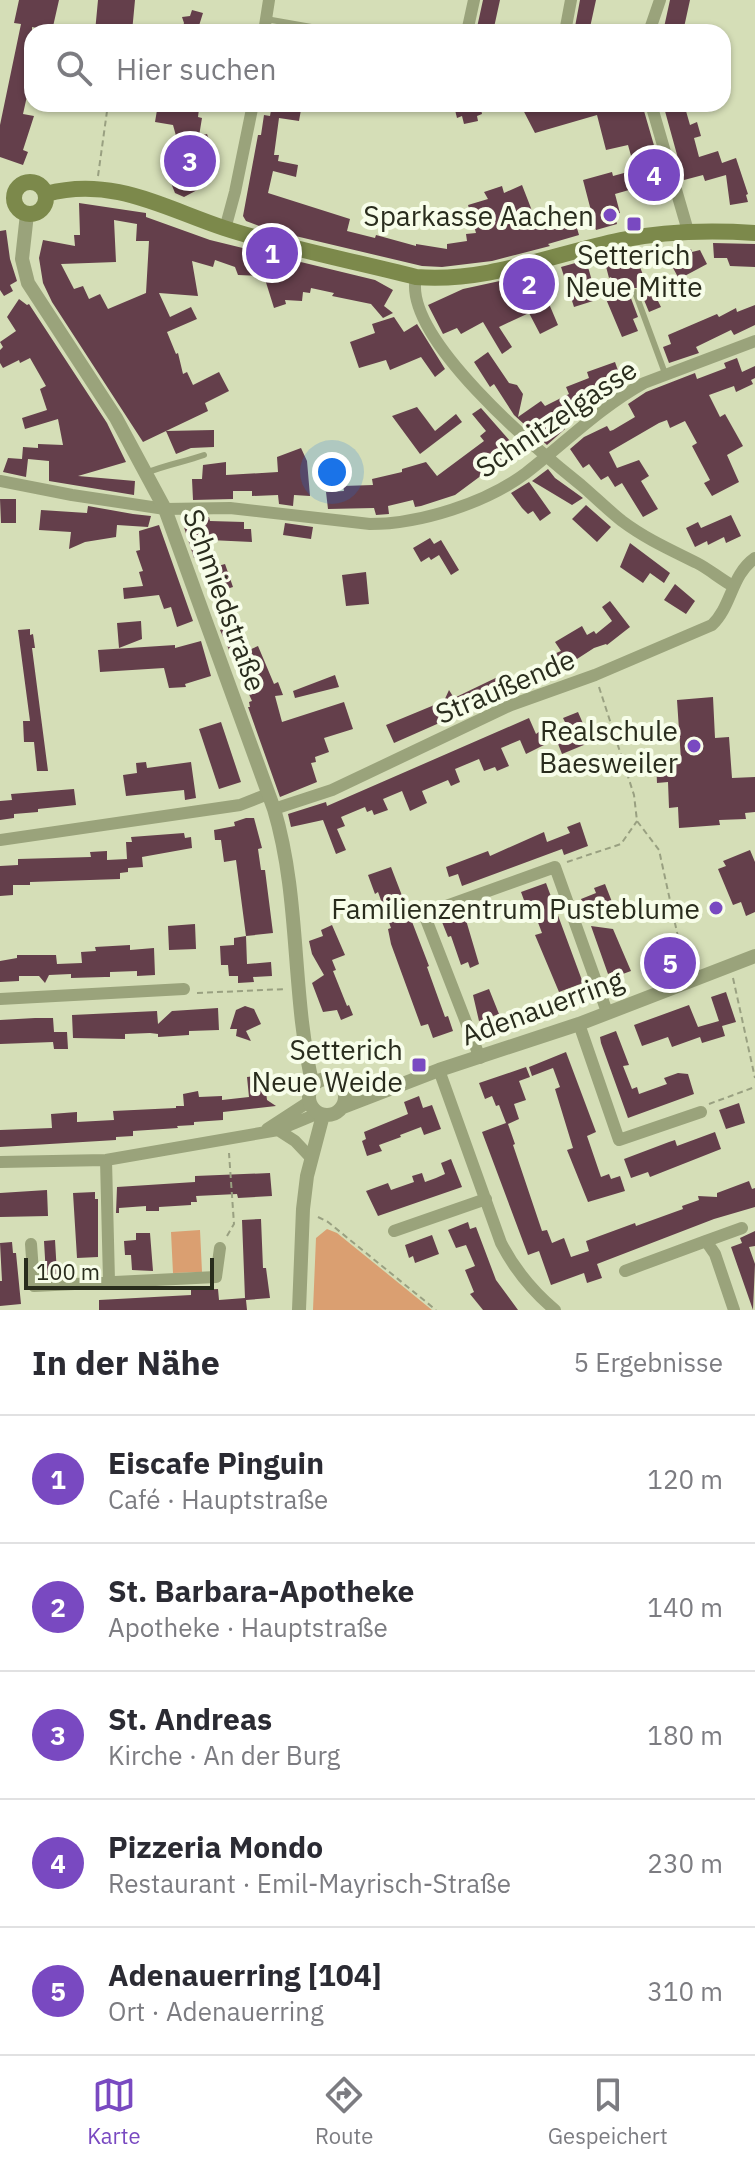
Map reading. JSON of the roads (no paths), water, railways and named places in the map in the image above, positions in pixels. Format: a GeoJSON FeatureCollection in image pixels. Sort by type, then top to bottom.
{"type":"FeatureCollection","features":[{"type":"Feature","properties":{"kind":"main road"},"geometry":{"type":"LineString","coordinates":[[31,181],[41,185],[46,194],[41,210],[27,214],[16,207],[7,187],[31,181]]}},
{"type":"Feature","properties":{"kind":"main road"},"geometry":{"type":"LineString","coordinates":[[46,194],[76,187],[133,194],[225,229],[416,277],[443,280],[477,277],[622,240],[688,231],[755,233]]}},
{"type":"Feature","properties":{"kind":"street"},"geometry":{"type":"LineString","coordinates":[[265,24],[269,0]]}},
{"type":"Feature","properties":{"kind":"street"},"geometry":{"type":"LineString","coordinates":[[469,24],[474,0]]}},
{"type":"Feature","properties":{"kind":"street"},"geometry":{"type":"LineString","coordinates":[[566,24],[571,0]]}},
{"type":"Feature","properties":{"kind":"street"},"geometry":{"type":"LineString","coordinates":[[652,24],[660,0]]}},
{"type":"Feature","properties":{"kind":"street"},"geometry":{"type":"LineString","coordinates":[[225,229],[251,112]]}},
{"type":"Feature","properties":{"kind":"street"},"geometry":{"type":"LineString","coordinates":[[653,112],[688,231]]}},
{"type":"Feature","properties":{"kind":"street","name":"Schmiedstraße"},"geometry":{"type":"LineString","coordinates":[[27,214],[22,259],[28,283],[116,418],[165,509],[271,801],[286,848],[303,1033],[318,1099]]}},
{"type":"Feature","properties":{"kind":"street"},"geometry":{"type":"LineString","coordinates":[[416,277],[413,290],[416,305],[432,335],[474,387],[545,457],[621,521],[656,545],[700,565],[733,586]]}},
{"type":"Feature","properties":{"kind":"street","name":"Schnitzelgasse"},"geometry":{"type":"LineString","coordinates":[[0,481],[165,509],[230,508],[389,524],[463,505],[498,491],[612,402],[644,383],[755,341]]}},
{"type":"Feature","properties":{"kind":"street","name":"Straußende"},"geometry":{"type":"LineString","coordinates":[[0,840],[332,790],[511,705],[595,675],[712,625],[721,616],[741,572],[755,558]]}},
{"type":"Feature","properties":{"kind":"street"},"geometry":{"type":"LineString","coordinates":[[480,1058],[424,914],[555,867],[607,1012]]}},
{"type":"Feature","properties":{"kind":"street","name":"Adenauerring"},"geometry":{"type":"LineString","coordinates":[[318,1099],[335,1114],[344,1101],[391,1090],[439,1070],[579,1024],[755,956]]}},
{"type":"Feature","properties":{"kind":"street"},"geometry":{"type":"LineString","coordinates":[[0,999],[184,989]]}},
{"type":"Feature","properties":{"kind":"street"},"geometry":{"type":"LineString","coordinates":[[579,1024],[619,1140],[701,1112]]}},
{"type":"Feature","properties":{"kind":"street"},"geometry":{"type":"LineString","coordinates":[[439,1070],[501,1243],[514,1268],[535,1293],[555,1310]]}},
{"type":"Feature","properties":{"kind":"street"},"geometry":{"type":"LineString","coordinates":[[261,1133],[341,1086],[344,1101]]}},
{"type":"Feature","properties":{"kind":"street"},"geometry":{"type":"LineString","coordinates":[[0,1162],[106,1160],[228,1140],[278,1130],[318,1099]]}},
{"type":"Feature","properties":{"kind":"street"},"geometry":{"type":"LineString","coordinates":[[299,1310],[303,1209],[318,1099]]}},
{"type":"Feature","properties":{"kind":"street"},"geometry":{"type":"LineString","coordinates":[[278,1130],[295,1141],[312,1159]]}},
{"type":"Feature","properties":{"kind":"street"},"geometry":{"type":"LineString","coordinates":[[106,1160],[109,1281]]}},
{"type":"Feature","properties":{"kind":"street"},"geometry":{"type":"LineString","coordinates":[[394,1231],[486,1199]]}},
{"type":"Feature","properties":{"kind":"street"},"geometry":{"type":"LineString","coordinates":[[625,1271],[742,1228]]}},
{"type":"Feature","properties":{"kind":"street"},"geometry":{"type":"LineString","coordinates":[[706,1241],[715,1254],[734,1310]]}},
{"type":"Feature","properties":{"kind":"street"},"geometry":{"type":"LineString","coordinates":[[31,1244],[34,1286],[216,1277],[220,1248]]}},
{"type":"Feature","properties":{"kind":"lane"},"geometry":{"type":"LineString","coordinates":[[635,292],[666,376]]}},
{"type":"Feature","properties":{"kind":"lane"},"geometry":{"type":"LineString","coordinates":[[146,473],[204,455]]}},
{"type":"Feature","properties":{"kind":"place","name":"St. Andreas"},"geometry":{"type":"Point","coordinates":[190,161]}},
{"type":"Feature","properties":{"kind":"place","name":"Pizzeria Mondo"},"geometry":{"type":"Point","coordinates":[654,175]}},
{"type":"Feature","properties":{"kind":"place","name":"Sparkasse Aachen"},"geometry":{"type":"Point","coordinates":[610,215]}},
{"type":"Feature","properties":{"kind":"place","name":"Setterich Neue Mitte"},"geometry":{"type":"Point","coordinates":[634,224]}},
{"type":"Feature","properties":{"kind":"place","name":"Eiscafe Pinguin"},"geometry":{"type":"Point","coordinates":[272,253]}},
{"type":"Feature","properties":{"kind":"place","name":"St. Barbara-Apotheke"},"geometry":{"type":"Point","coordinates":[529,284]}},
{"type":"Feature","properties":{"kind":"place","name":"Realschule Baesweiler"},"geometry":{"type":"Point","coordinates":[694,746]}},
{"type":"Feature","properties":{"kind":"place","name":"Familienzentrum Pusteblume"},"geometry":{"type":"Point","coordinates":[716,908]}},
{"type":"Feature","properties":{"kind":"place","name":"Adenauerring [104]"},"geometry":{"type":"Point","coordinates":[670,963]}},
{"type":"Feature","properties":{"kind":"place","name":"Setterich Neue Weide"},"geometry":{"type":"Point","coordinates":[419,1065]}}]}
